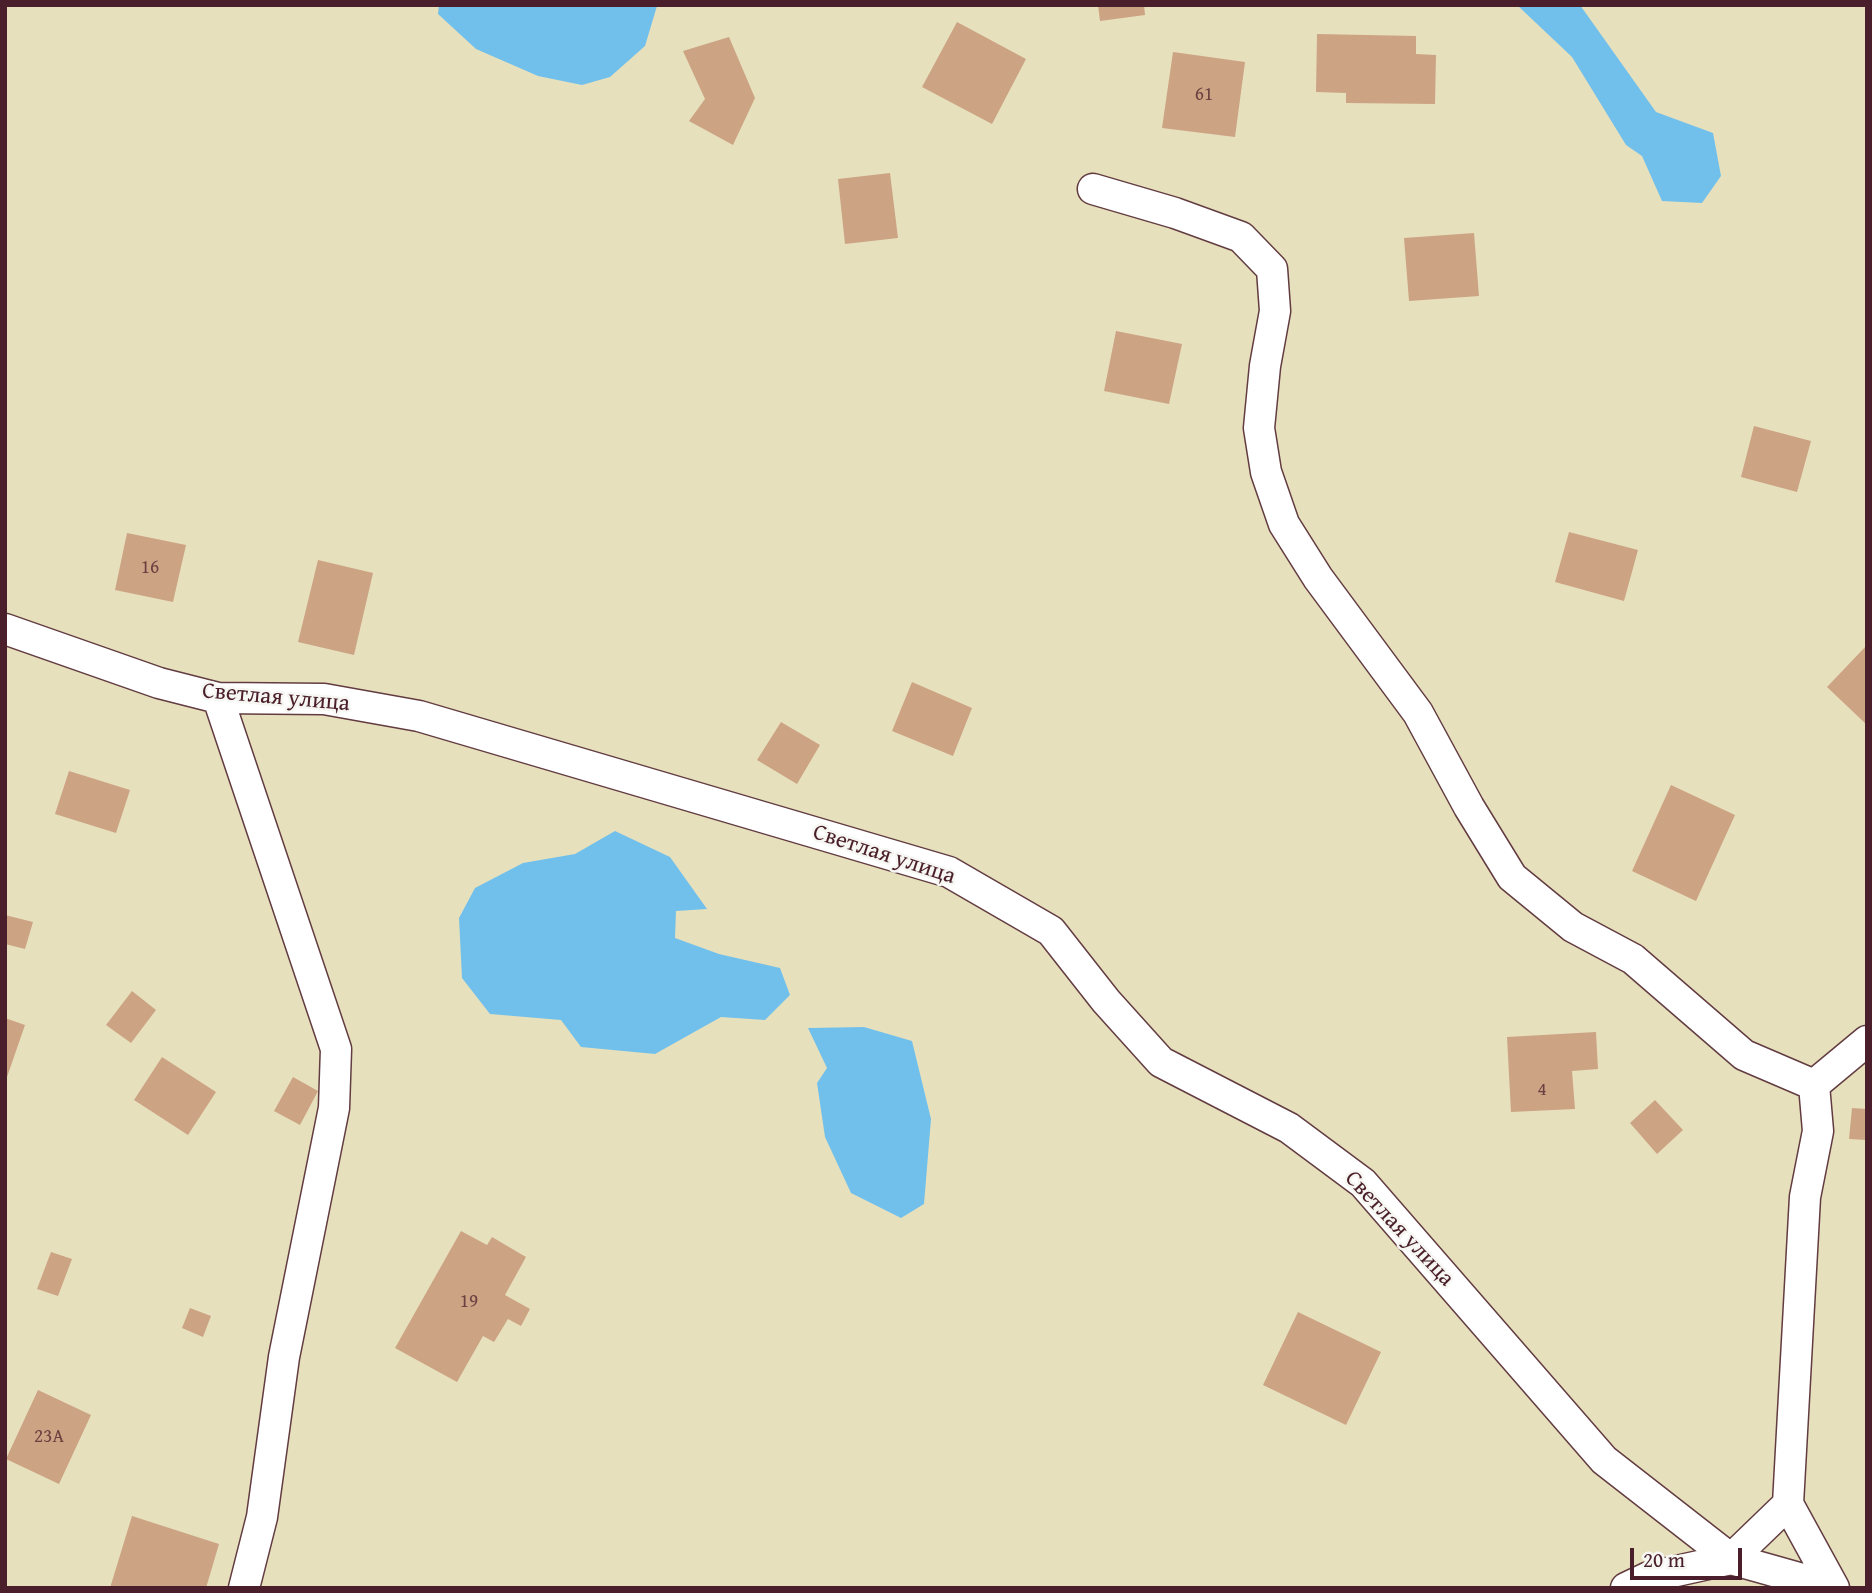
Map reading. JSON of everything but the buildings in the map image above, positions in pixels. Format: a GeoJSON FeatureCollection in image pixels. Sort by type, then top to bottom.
{"type":"FeatureCollection","features":[{"type":"Feature","properties":{"kind":"street"},"geometry":{"type":"LineString","coordinates":[[1093,189],[1175,213],[1241,237],[1272,269],[1275,311],[1265,366],[1259,428],[1266,472],[1284,524],[1318,578],[1418,713],[1512,877],[1573,928],[1633,958],[1744,1055],[1814,1085]]}},
{"type":"Feature","properties":{"kind":"street","name":"Светлая улица"},"geometry":{"type":"LineString","coordinates":[[5,629],[159,682],[218,698],[324,699],[419,716],[936,868],[960,878],[1051,931],[1106,1001],[1161,1062],[1289,1128],[1363,1183],[1604,1460],[1731,1559]]}},
{"type":"Feature","properties":{"kind":"street"},"geometry":{"type":"LineString","coordinates":[[218,698],[336,1049],[334,1108],[284,1357],[262,1517],[244,1588]]}},
{"type":"Feature","properties":{"kind":"street"},"geometry":{"type":"LineString","coordinates":[[1814,1085],[1867,1041]]}},
{"type":"Feature","properties":{"kind":"street"},"geometry":{"type":"LineString","coordinates":[[1626,1588],[1649,1577],[1731,1559],[1834,1588],[1788,1504],[1805,1197],[1818,1131],[1814,1085]]}},
{"type":"Feature","properties":{"kind":"street"},"geometry":{"type":"LineString","coordinates":[[1731,1559],[1788,1504]]}},
{"type":"Feature","properties":{"kind":"water"},"geometry":{"type":"Polygon","coordinates":[[[439,5],[657,6],[645,46],[610,77],[582,85],[538,76],[476,49],[438,14],[439,5]]]}},
{"type":"Feature","properties":{"kind":"water"},"geometry":{"type":"Polygon","coordinates":[[[1517,5],[1580,5],[1656,112],[1713,133],[1721,176],[1702,203],[1662,201],[1642,156],[1626,145],[1572,57],[1517,5]]]}},
{"type":"Feature","properties":{"kind":"water"},"geometry":{"type":"Polygon","coordinates":[[[615,831],[670,857],[707,909],[676,911],[675,938],[719,954],[780,968],[790,995],[765,1020],[721,1017],[655,1054],[581,1047],[561,1020],[490,1014],[462,978],[459,918],[475,888],[523,863],[575,854],[615,831]]]}},
{"type":"Feature","properties":{"kind":"water"},"geometry":{"type":"Polygon","coordinates":[[[864,1027],[912,1041],[931,1119],[924,1204],[901,1218],[851,1193],[825,1137],[817,1083],[827,1068],[808,1028],[864,1027]]]}}]}
